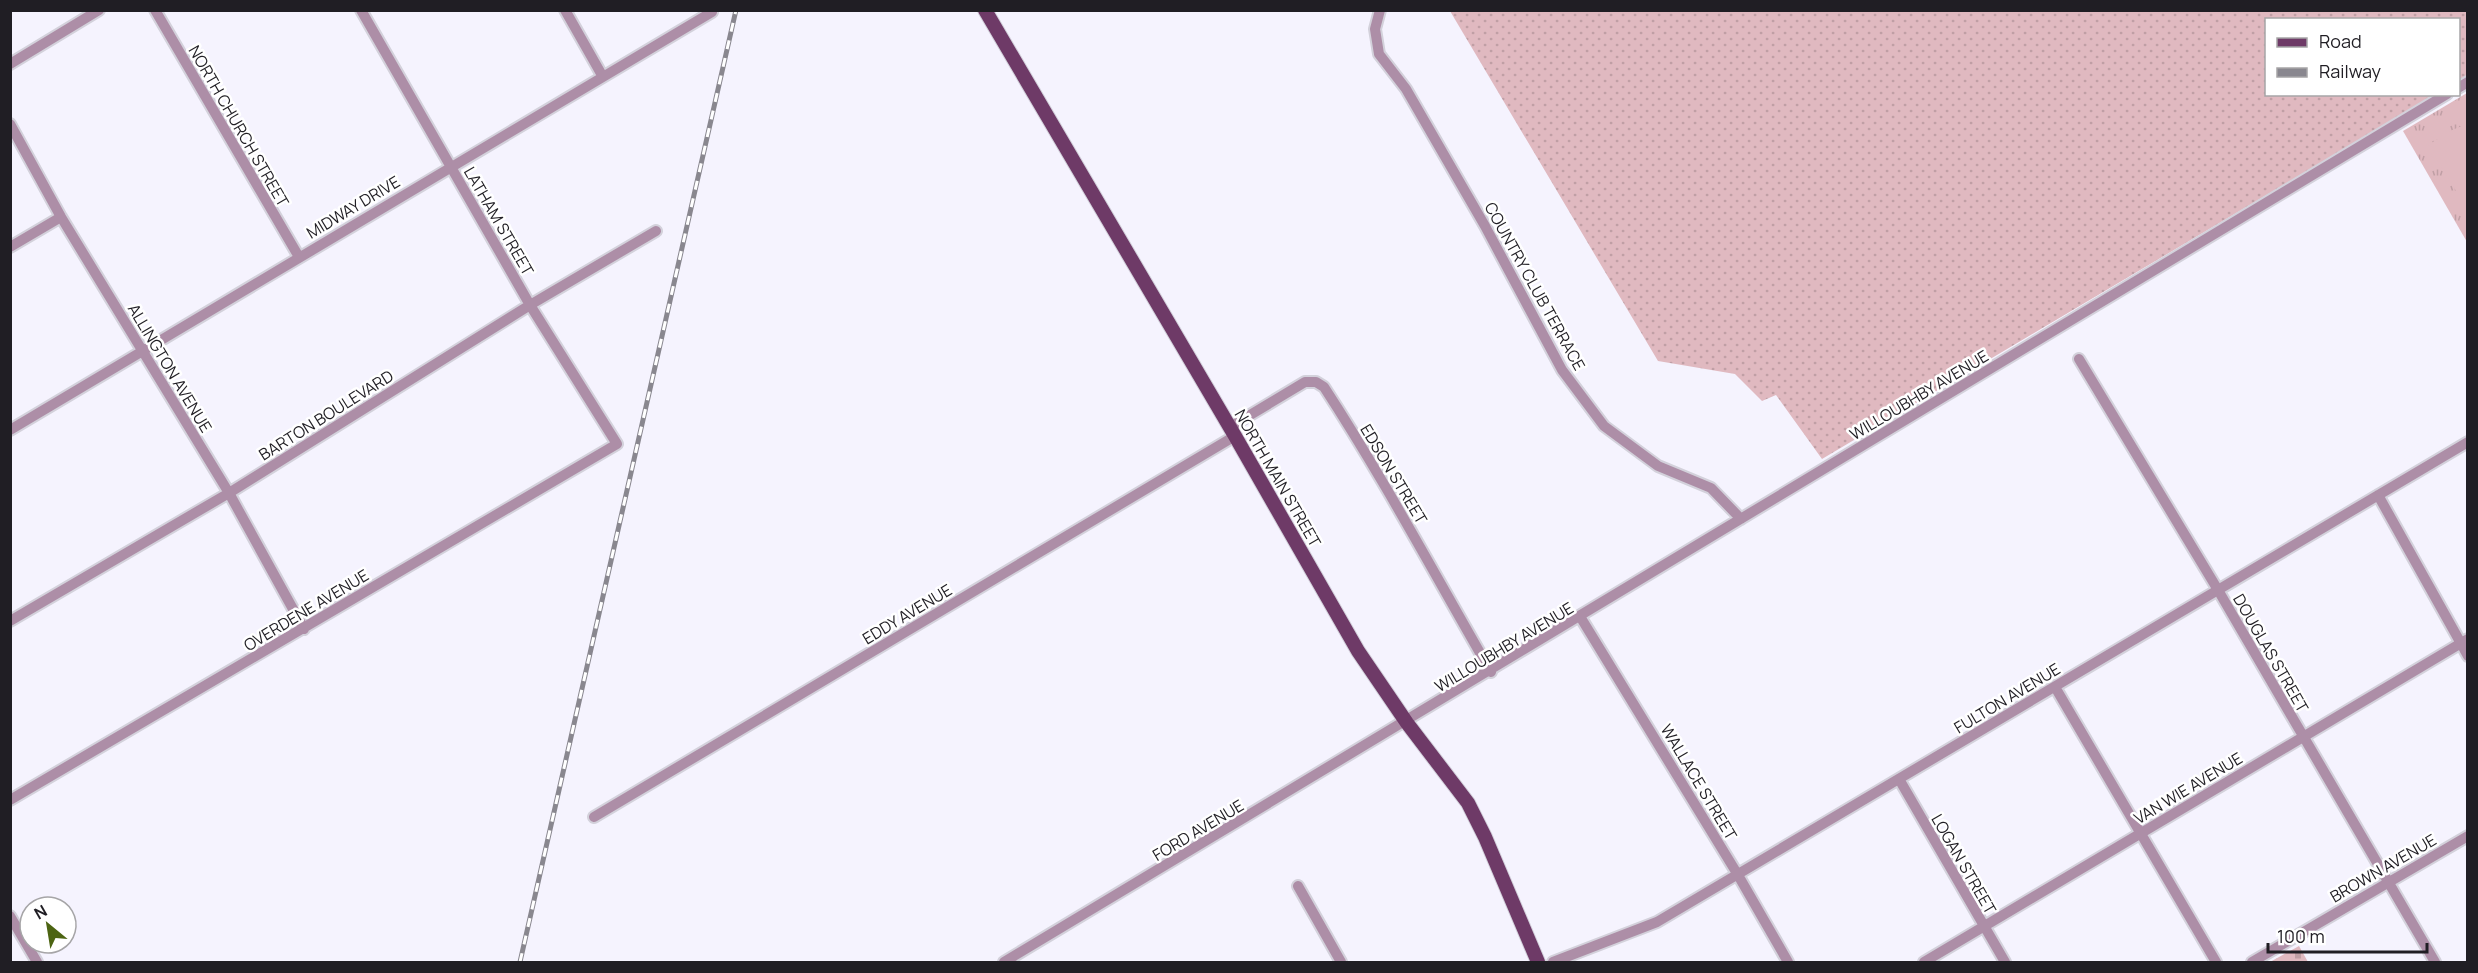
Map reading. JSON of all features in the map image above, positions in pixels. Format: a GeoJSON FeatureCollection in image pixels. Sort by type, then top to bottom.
{"type":"FeatureCollection","features":[{"type":"Feature","properties":{"kind":"main road","name":"NORTH MAIN STREET"},"geometry":{"type":"LineString","coordinates":[[985,10],[1358,651],[1407,723],[1468,803],[1485,837],[1538,963]]}},
{"type":"Feature","properties":{"kind":"street"},"geometry":{"type":"LineString","coordinates":[[10,64],[99,10]]}},
{"type":"Feature","properties":{"kind":"street","name":"NORTH CHURCH STREET"},"geometry":{"type":"LineString","coordinates":[[154,10],[298,257]]}},
{"type":"Feature","properties":{"kind":"street","name":"LATHAM STREET"},"geometry":{"type":"LineString","coordinates":[[361,10],[530,305],[616,444]]}},
{"type":"Feature","properties":{"kind":"street"},"geometry":{"type":"LineString","coordinates":[[565,10],[603,77]]}},
{"type":"Feature","properties":{"kind":"street","name":"COUNTRY CLUB TERRACE"},"geometry":{"type":"LineString","coordinates":[[1380,10],[1375,29],[1379,54],[1406,88],[1485,226],[1562,370],[1604,426],[1658,466],[1711,488],[1741,519]]}},
{"type":"Feature","properties":{"kind":"street","name":"MIDWAY DRIVE"},"geometry":{"type":"LineString","coordinates":[[10,430],[712,12]]}},
{"type":"Feature","properties":{"kind":"street","name":"WILLOUBHBY AVENUE"},"geometry":{"type":"LineString","coordinates":[[1407,723],[2444,96]]}},
{"type":"Feature","properties":{"kind":"street","name":"ALLINGTON AVENUE"},"geometry":{"type":"LineString","coordinates":[[10,124],[61,217],[229,493],[304,629]]}},
{"type":"Feature","properties":{"kind":"street"},"geometry":{"type":"LineString","coordinates":[[10,247],[61,217]]}},
{"type":"Feature","properties":{"kind":"street","name":"BARTON BOULEVARD"},"geometry":{"type":"LineString","coordinates":[[10,621],[229,493],[530,305],[656,231]]}},
{"type":"Feature","properties":{"kind":"street","name":"DOUGLAS STREET"},"geometry":{"type":"LineString","coordinates":[[2079,359],[2218,590],[2435,963]]}},
{"type":"Feature","properties":{"kind":"street","name":"EDSON STREET"},"geometry":{"type":"LineString","coordinates":[[1232,431],[1305,382],[1317,382],[1324,387],[1408,524],[1422,553],[1491,672]]}},
{"type":"Feature","properties":{"kind":"street","name":"EDDY AVENUE"},"geometry":{"type":"LineString","coordinates":[[594,817],[1232,431]]}},
{"type":"Feature","properties":{"kind":"street","name":"FULTON AVENUE"},"geometry":{"type":"LineString","coordinates":[[1553,963],[1657,922],[2468,442]]}},
{"type":"Feature","properties":{"kind":"street","name":"OVERDENE AVENUE"},"geometry":{"type":"LineString","coordinates":[[10,800],[616,444]]}},
{"type":"Feature","properties":{"kind":"street"},"geometry":{"type":"LineString","coordinates":[[2378,495],[2464,641],[2468,656]]}},
{"type":"Feature","properties":{"kind":"street","name":"WALLACE STREET"},"geometry":{"type":"LineString","coordinates":[[1581,618],[1738,875],[1788,963]]}},
{"type":"Feature","properties":{"kind":"street","name":"VAN WIE AVENUE"},"geometry":{"type":"LineString","coordinates":[[1924,963],[2464,641]]}},
{"type":"Feature","properties":{"kind":"street"},"geometry":{"type":"LineString","coordinates":[[2055,687],[2216,963]]}},
{"type":"Feature","properties":{"kind":"street","name":"FORD AVENUE"},"geometry":{"type":"LineString","coordinates":[[1004,963],[1407,723]]}},
{"type":"Feature","properties":{"kind":"street","name":"LOGAN STREET"},"geometry":{"type":"LineString","coordinates":[[1899,779],[2005,963]]}},
{"type":"Feature","properties":{"kind":"street","name":"BROWN AVENUE"},"geometry":{"type":"LineString","coordinates":[[2252,963],[2468,836]]}},
{"type":"Feature","properties":{"kind":"street"},"geometry":{"type":"LineString","coordinates":[[1298,886],[1341,963]]}},
{"type":"Feature","properties":{"kind":"street"},"geometry":{"type":"LineString","coordinates":[[10,916],[38,963]]}},
{"type":"Feature","properties":{"kind":"green space"},"geometry":{"type":"Polygon","coordinates":[[[1450,11],[2467,11],[2467,75],[2460,80],[2460,18],[2265,18],[2265,96],[2433,96],[1822,459],[1776,395],[1762,401],[1735,374],[1658,361],[1450,11]]]}},
{"type":"Feature","properties":{"kind":"green space"},"geometry":{"type":"Polygon","coordinates":[[[2467,93],[2467,242],[2403,131],[2467,93]]]}},
{"type":"Feature","properties":{"kind":"green space"},"geometry":{"type":"Polygon","coordinates":[[[2467,124],[2467,209],[2428,145],[2452,130],[2467,124]]]}},
{"type":"Feature","properties":{"kind":"green space"},"geometry":{"type":"Polygon","coordinates":[[[2299,946],[2308,962],[2270,962],[2299,946]]]}},
{"type":"Feature","properties":{"kind":"railway"},"geometry":{"type":"LineString","coordinates":[[520,962],[736,10]]}}]}
